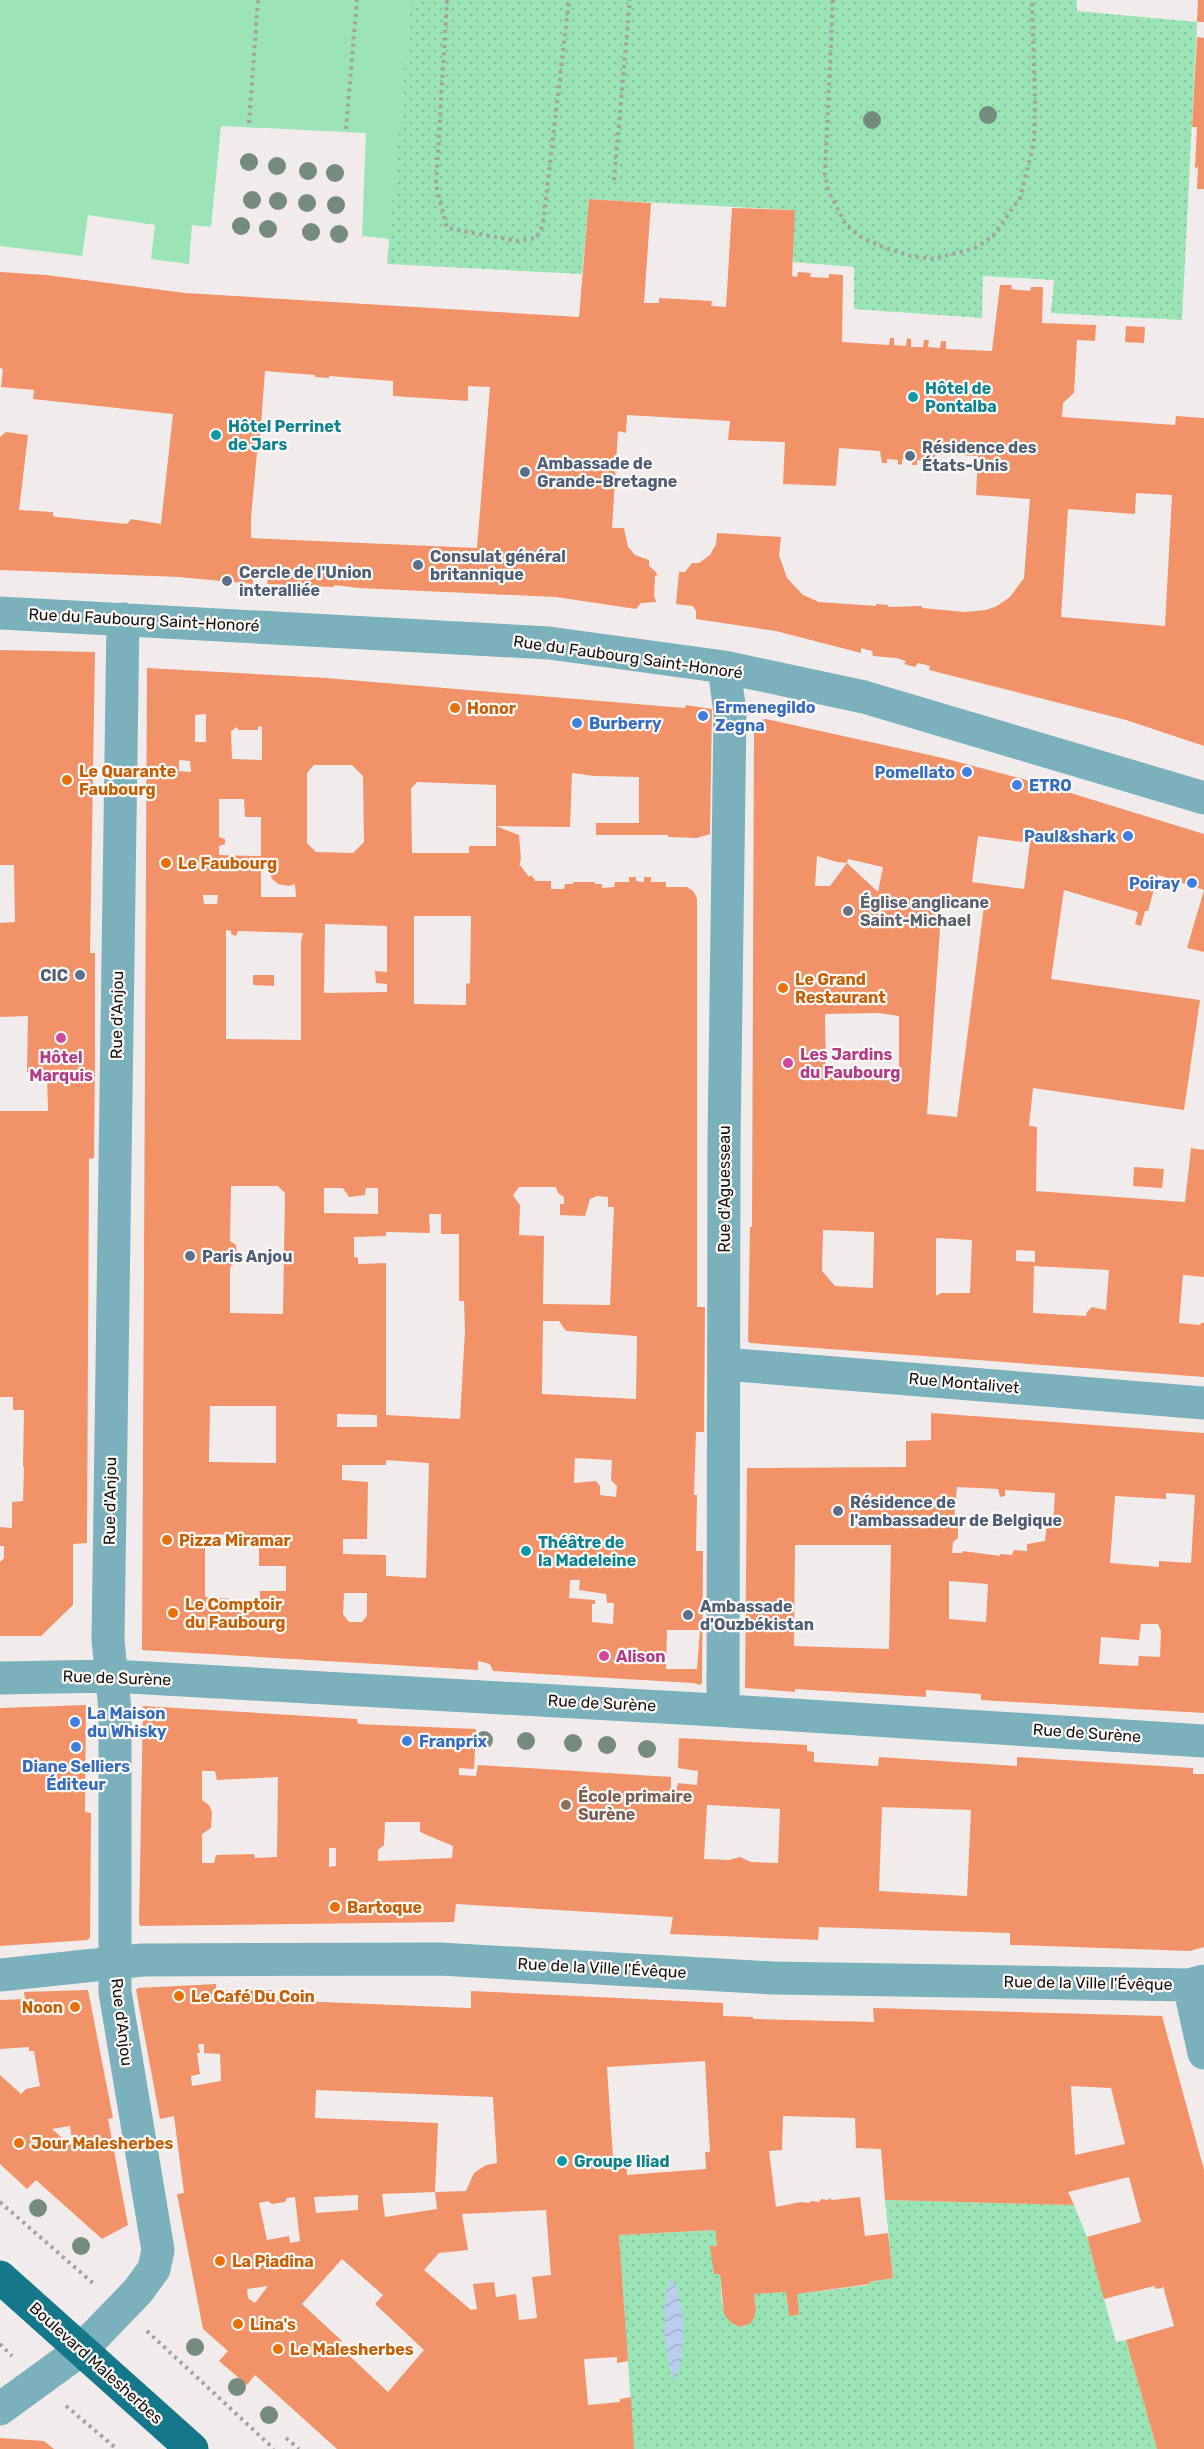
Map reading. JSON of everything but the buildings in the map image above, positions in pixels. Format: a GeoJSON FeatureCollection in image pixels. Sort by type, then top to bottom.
{"type":"FeatureCollection","features":[{"type":"Feature","properties":{"kind":"main road","name":"Boulevard Malesherbes"},"geometry":{"type":"LineString","coordinates":[[0,2277],[192,2449]]}},
{"type":"Feature","properties":{"kind":"street","name":"Rue du Faubourg Saint-Honoré"},"geometry":{"type":"LineString","coordinates":[[0,613],[549,643],[724,668],[864,697],[1204,798]]}},
{"type":"Feature","properties":{"kind":"street","name":"Rue d'Anjou"},"geometry":{"type":"LineString","coordinates":[[0,2409],[81,2350],[138,2291],[154,2270],[158,2250],[115,1992],[115,1734],[108,1640],[123,619]]}},
{"type":"Feature","properties":{"kind":"street","name":"Rue d'Aguesseau"},"geometry":{"type":"LineString","coordinates":[[723,1710],[724,1143],[730,713],[724,668]]}},
{"type":"Feature","properties":{"kind":"street","name":"Rue Montalivet"},"geometry":{"type":"LineString","coordinates":[[724,1364],[1204,1403]]}},
{"type":"Feature","properties":{"kind":"street","name":"Rue de Surène"},"geometry":{"type":"LineString","coordinates":[[0,1678],[112,1676],[723,1710],[1204,1741]]}},
{"type":"Feature","properties":{"kind":"street","name":"Rue de la Ville l'Évêque"},"geometry":{"type":"LineString","coordinates":[[0,1975],[115,1962],[440,1959],[773,1978],[1196,1983]]}},
{"type":"Feature","properties":{"kind":"street"},"geometry":{"type":"LineString","coordinates":[[1196,1983],[1194,2016],[1204,2053]]}},
{"type":"Feature","properties":{"kind":"path"},"geometry":{"type":"LineString","coordinates":[[249,123],[258,0]]}},
{"type":"Feature","properties":{"kind":"path"},"geometry":{"type":"LineString","coordinates":[[346,129],[357,0]]}},
{"type":"Feature","properties":{"kind":"path"},"geometry":{"type":"LineString","coordinates":[[447,0],[436,184],[441,211],[447,228],[517,241],[536,237],[543,225],[569,0]]}},
{"type":"Feature","properties":{"kind":"path"},"geometry":{"type":"LineString","coordinates":[[614,180],[630,0]]}},
{"type":"Feature","properties":{"kind":"path"},"geometry":{"type":"LineString","coordinates":[[833,0],[825,174],[828,190],[846,225],[861,237],[911,256],[934,259],[975,248],[993,236],[1020,198],[1034,142],[1032,0]]}},
{"type":"Feature","properties":{"kind":"path"},"geometry":{"type":"LineString","coordinates":[[91,2427],[117,2449]]}},
{"type":"Feature","properties":{"kind":"path"},"geometry":{"type":"LineString","coordinates":[[286,2438],[299,2449]]}},
{"type":"Feature","properties":{"kind":"green space"},"geometry":{"type":"Polygon","coordinates":[[[0,0],[411,0],[390,239],[362,236],[366,133],[221,126],[211,227],[192,225],[189,264],[151,259],[155,225],[88,215],[82,256],[0,246],[0,0]]]}},
{"type":"Feature","properties":{"kind":"green space"},"geometry":{"type":"Polygon","coordinates":[[[411,0],[1077,0],[1077,11],[1197,22],[1182,320],[1051,313],[1054,280],[983,276],[982,318],[854,309],[854,267],[793,262],[794,210],[589,199],[582,274],[387,264],[411,0]]]}},
{"type":"Feature","properties":{"kind":"green space"},"geometry":{"type":"Polygon","coordinates":[[[885,2200],[1074,2205],[1087,2237],[1116,2342],[1126,2340],[1157,2449],[634,2449],[619,2235],[715,2230],[717,2246],[711,2246],[714,2274],[720,2274],[721,2298],[728,2319],[741,2327],[747,2325],[755,2314],[754,2294],[786,2292],[789,2316],[798,2315],[797,2294],[869,2285],[869,2282],[893,2278],[885,2200]]]}},
{"type":"Feature","properties":{"kind":"water"},"geometry":{"type":"Polygon","coordinates":[[[671,2278],[680,2298],[683,2328],[682,2358],[675,2380],[668,2359],[664,2329],[665,2300],[671,2278]]]}},
{"type":"Feature","properties":{"kind":"place","name":"Hôtel de Pontalba"},"geometry":{"type":"Point","coordinates":[913,397]}},
{"type":"Feature","properties":{"kind":"place","name":"Hôtel Perrinet de Jars"},"geometry":{"type":"Point","coordinates":[216,435]}},
{"type":"Feature","properties":{"kind":"place","name":"Résidence des États-Unis"},"geometry":{"type":"Point","coordinates":[910,456]}},
{"type":"Feature","properties":{"kind":"place","name":"Ambassade de Grande-Bretagne"},"geometry":{"type":"Point","coordinates":[525,472]}},
{"type":"Feature","properties":{"kind":"place","name":"Consulat général britannique"},"geometry":{"type":"Point","coordinates":[418,565]}},
{"type":"Feature","properties":{"kind":"place","name":"Cercle de l'Union interalliée"},"geometry":{"type":"Point","coordinates":[227,581]}},
{"type":"Feature","properties":{"kind":"place","name":"Honor"},"geometry":{"type":"Point","coordinates":[455,708]}},
{"type":"Feature","properties":{"kind":"place","name":"Ermenegildo Zegna"},"geometry":{"type":"Point","coordinates":[703,716]}},
{"type":"Feature","properties":{"kind":"place","name":"Burberry"},"geometry":{"type":"Point","coordinates":[577,723]}},
{"type":"Feature","properties":{"kind":"place","name":"Pomellato"},"geometry":{"type":"Point","coordinates":[967,772]}},
{"type":"Feature","properties":{"kind":"place","name":"Le Quarante Faubourg"},"geometry":{"type":"Point","coordinates":[67,780]}},
{"type":"Feature","properties":{"kind":"place","name":"ETRO"},"geometry":{"type":"Point","coordinates":[1017,785]}},
{"type":"Feature","properties":{"kind":"place","name":"Paul&shark"},"geometry":{"type":"Point","coordinates":[1128,836]}},
{"type":"Feature","properties":{"kind":"place","name":"Le Faubourg"},"geometry":{"type":"Point","coordinates":[166,863]}},
{"type":"Feature","properties":{"kind":"place","name":"Poiray"},"geometry":{"type":"Point","coordinates":[1192,883]}},
{"type":"Feature","properties":{"kind":"place","name":"Église anglicane Saint-Michael"},"geometry":{"type":"Point","coordinates":[848,911]}},
{"type":"Feature","properties":{"kind":"place","name":"CIC"},"geometry":{"type":"Point","coordinates":[80,975]}},
{"type":"Feature","properties":{"kind":"place","name":"Le Grand Restaurant"},"geometry":{"type":"Point","coordinates":[783,988]}},
{"type":"Feature","properties":{"kind":"place","name":"Hôtel Marquis"},"geometry":{"type":"Point","coordinates":[61,1038]}},
{"type":"Feature","properties":{"kind":"place","name":"Les Jardins du Faubourg"},"geometry":{"type":"Point","coordinates":[788,1063]}},
{"type":"Feature","properties":{"kind":"place","name":"Paris Anjou"},"geometry":{"type":"Point","coordinates":[190,1256]}},
{"type":"Feature","properties":{"kind":"place","name":"Résidence de l'ambassadeur de Belgique"},"geometry":{"type":"Point","coordinates":[838,1511]}},
{"type":"Feature","properties":{"kind":"place","name":"Pizza Miramar"},"geometry":{"type":"Point","coordinates":[167,1540]}},
{"type":"Feature","properties":{"kind":"place","name":"Théâtre de la Madeleine"},"geometry":{"type":"Point","coordinates":[526,1551]}},
{"type":"Feature","properties":{"kind":"place","name":"Le Comptoir du Faubourg"},"geometry":{"type":"Point","coordinates":[173,1613]}},
{"type":"Feature","properties":{"kind":"place","name":"Ambassade d'Ouzbékistan"},"geometry":{"type":"Point","coordinates":[688,1615]}},
{"type":"Feature","properties":{"kind":"place","name":"Alison"},"geometry":{"type":"Point","coordinates":[604,1656]}},
{"type":"Feature","properties":{"kind":"place","name":"La Maison du Whisky"},"geometry":{"type":"Point","coordinates":[75,1722]}},
{"type":"Feature","properties":{"kind":"place","name":"Franprix"},"geometry":{"type":"Point","coordinates":[407,1741]}},
{"type":"Feature","properties":{"kind":"place","name":"Diane Selliers Éditeur"},"geometry":{"type":"Point","coordinates":[76,1747]}},
{"type":"Feature","properties":{"kind":"place","name":"École primaire Surène"},"geometry":{"type":"Point","coordinates":[566,1805]}},
{"type":"Feature","properties":{"kind":"place","name":"Bartoque"},"geometry":{"type":"Point","coordinates":[335,1907]}},
{"type":"Feature","properties":{"kind":"place","name":"Le Café Du Coin"},"geometry":{"type":"Point","coordinates":[179,1996]}},
{"type":"Feature","properties":{"kind":"place","name":"Noon"},"geometry":{"type":"Point","coordinates":[75,2007]}},
{"type":"Feature","properties":{"kind":"place","name":"Jour Malesherbes"},"geometry":{"type":"Point","coordinates":[19,2143]}},
{"type":"Feature","properties":{"kind":"place","name":"Groupe Iliad"},"geometry":{"type":"Point","coordinates":[562,2161]}},
{"type":"Feature","properties":{"kind":"place","name":"La Piadina"},"geometry":{"type":"Point","coordinates":[220,2261]}},
{"type":"Feature","properties":{"kind":"place","name":"Lina's"},"geometry":{"type":"Point","coordinates":[238,2324]}},
{"type":"Feature","properties":{"kind":"place","name":"Le Malesherbes"},"geometry":{"type":"Point","coordinates":[278,2349]}}]}
